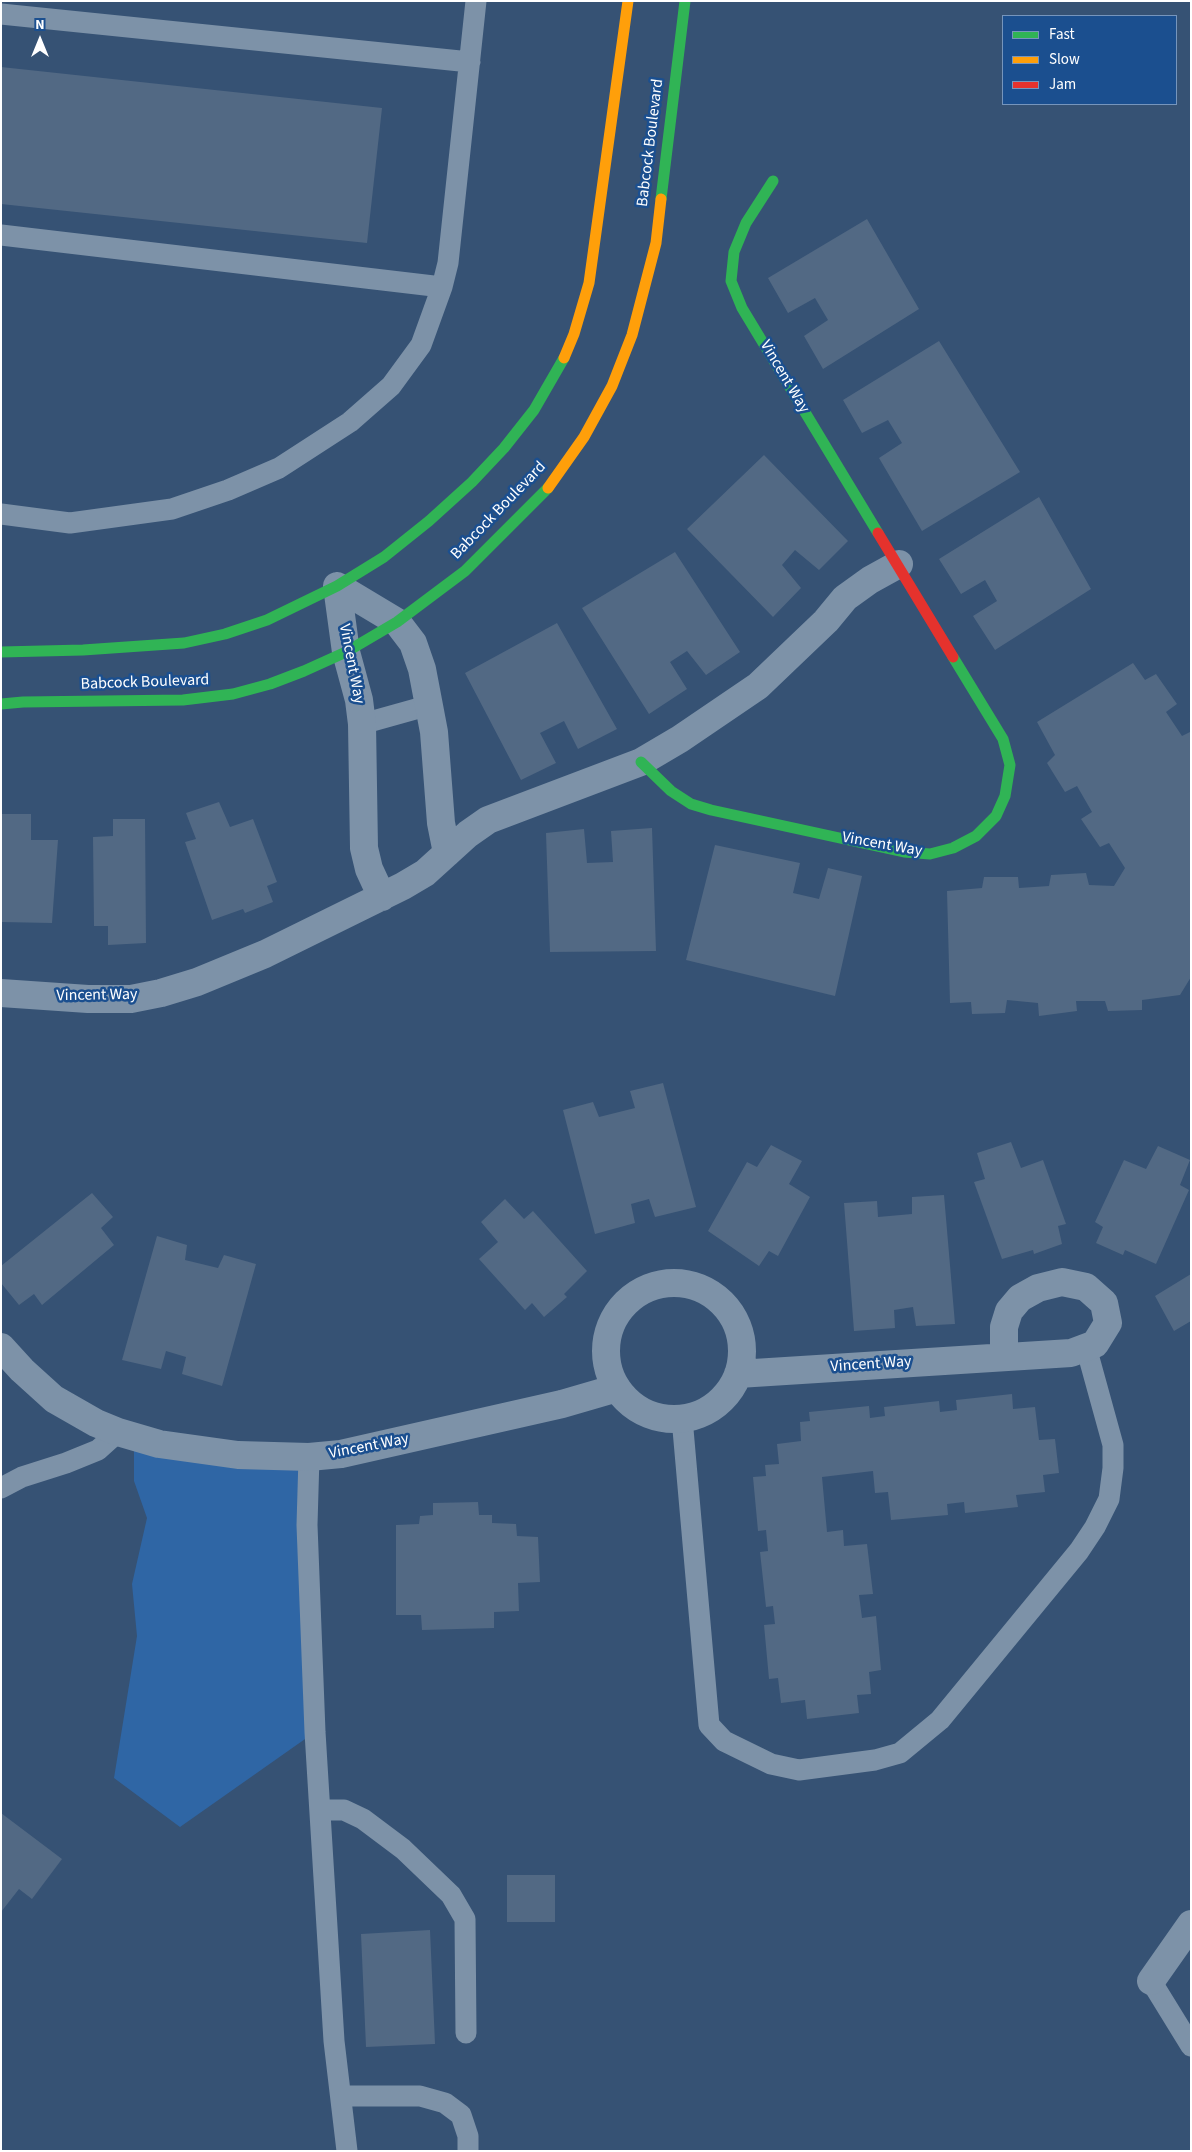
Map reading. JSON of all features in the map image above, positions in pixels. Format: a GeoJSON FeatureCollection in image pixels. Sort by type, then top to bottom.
{"type":"FeatureCollection","features":[{"type":"Feature","properties":{"kind":"street"},"geometry":{"type":"LineString","coordinates":[[1,652],[84,650],[184,643],[225,634],[266,620],[337,586],[384,557],[429,521],[472,482],[504,448],[534,410],[559,369],[574,334],[589,283],[628,1]]}},
{"type":"Feature","properties":{"kind":"street","name":"Babcock Boulevard"},"geometry":{"type":"LineString","coordinates":[[1,704],[23,702],[183,700],[233,694],[304,671],[346,652],[397,622],[465,571],[550,486],[584,437],[612,386],[632,335],[656,243],[685,1]]}},
{"type":"Feature","properties":{"kind":"street","name":"Vincent Way"},"geometry":{"type":"LineString","coordinates":[[641,762],[671,791],[691,804],[904,852],[930,854],[953,848],[976,836],[996,816],[1005,796],[1010,765],[1003,739],[742,308],[731,281],[734,252],[746,223],[773,182]]}},
{"type":"Feature","properties":{"kind":"street","name":"Vincent Way"},"geometry":{"type":"LineString","coordinates":[[1,993],[88,999],[131,999],[161,993],[197,982],[265,954],[382,897],[425,873],[468,834],[488,820],[641,762],[680,739],[758,686],[826,621],[845,598],[870,580],[898,564]]}},
{"type":"Feature","properties":{"kind":"street","name":"Vincent Way"},"geometry":{"type":"LineString","coordinates":[[337,586],[397,622],[413,643],[422,669],[430,705],[441,824],[447,852]]}},
{"type":"Feature","properties":{"kind":"street","name":"Vincent Way"},"geometry":{"type":"LineString","coordinates":[[337,586],[346,652],[359,700],[362,724],[364,848],[369,869],[382,897]]}},
{"type":"Feature","properties":{"kind":"street","name":"Vincent Way"},"geometry":{"type":"LineString","coordinates":[[738,1374],[1071,1353],[1095,1344],[1108,1323],[1104,1303],[1086,1287],[1062,1282],[1038,1288],[1020,1298],[1009,1311],[1004,1327],[1004,1357]]}},
{"type":"Feature","properties":{"kind":"street"},"geometry":{"type":"LineString","coordinates":[[682,1283],[704,1289],[722,1302],[735,1319],[742,1341],[741,1364],[733,1385],[718,1403],[698,1415],[682,1418],[653,1416],[633,1405],[617,1388],[608,1368],[606,1347],[610,1325],[622,1306],[639,1292],[660,1284],[682,1283]]}},
{"type":"Feature","properties":{"kind":"street","name":"Vincent Way"},"geometry":{"type":"LineString","coordinates":[[1,1347],[22,1370],[54,1399],[73,1412],[118,1432],[159,1444],[238,1455],[309,1457],[341,1454],[562,1404],[617,1388]]}},
{"type":"Feature","properties":{"kind":"street"},"geometry":{"type":"LineString","coordinates":[[1151,1981],[1191,1924]]}},
{"type":"Feature","properties":{"kind":"lane"},"geometry":{"type":"LineString","coordinates":[[1,514],[70,523],[172,509],[228,490],[279,468],[350,422],[391,386],[420,344],[442,287],[448,263],[476,1]]}},
{"type":"Feature","properties":{"kind":"lane"},"geometry":{"type":"LineString","coordinates":[[1,14],[73,11],[470,62]]}},
{"type":"Feature","properties":{"kind":"lane"},"geometry":{"type":"LineString","coordinates":[[1,235],[442,287]]}},
{"type":"Feature","properties":{"kind":"lane"},"geometry":{"type":"LineString","coordinates":[[362,724],[430,705]]}},
{"type":"Feature","properties":{"kind":"lane"},"geometry":{"type":"LineString","coordinates":[[682,1418],[710,1725],[724,1741],[771,1764],[799,1770],[875,1760],[900,1753],[940,1720],[1079,1551],[1095,1527],[1109,1499],[1113,1468],[1113,1445],[1086,1347]]}},
{"type":"Feature","properties":{"kind":"lane"},"geometry":{"type":"LineString","coordinates":[[1,1488],[22,1477],[66,1463],[98,1450],[118,1432]]}},
{"type":"Feature","properties":{"kind":"lane"},"geometry":{"type":"LineString","coordinates":[[309,1457],[307,1525],[320,1810],[334,2041],[342,2096],[346,2151]]}},
{"type":"Feature","properties":{"kind":"lane"},"geometry":{"type":"LineString","coordinates":[[320,1810],[344,1810],[363,1819],[403,1849],[450,1895],[465,1920],[466,2033]]}},
{"type":"Feature","properties":{"kind":"lane"},"geometry":{"type":"LineString","coordinates":[[1151,1981],[1191,2046]]}},
{"type":"Feature","properties":{"kind":"lane"},"geometry":{"type":"LineString","coordinates":[[342,2096],[420,2096],[446,2103],[461,2115],[468,2136],[468,2151]]}},
{"type":"Feature","properties":{"kind":"shaded area"},"geometry":{"type":"Polygon","coordinates":[[[134,1437],[309,1457],[315,1732],[180,1827],[114,1778],[137,1636],[132,1584],[147,1518],[134,1481],[134,1437]]]}},
{"type":"Feature","properties":{"kind":"building"},"geometry":{"type":"Polygon","coordinates":[[[1,67],[382,108],[367,243],[1,204],[1,67]]]}},
{"type":"Feature","properties":{"kind":"building"},"geometry":{"type":"Polygon","coordinates":[[[867,219],[919,309],[823,369],[804,336],[828,320],[815,298],[788,313],[768,278],[867,219]]]}},
{"type":"Feature","properties":{"kind":"building"},"geometry":{"type":"Polygon","coordinates":[[[939,341],[1020,472],[922,531],[879,458],[902,443],[888,420],[862,433],[843,400],[939,341]]]}},
{"type":"Feature","properties":{"kind":"building"},"geometry":{"type":"Polygon","coordinates":[[[764,455],[848,541],[819,570],[795,550],[782,565],[801,588],[773,617],[687,529],[764,455]]]}},
{"type":"Feature","properties":{"kind":"building"},"geometry":{"type":"Polygon","coordinates":[[[1039,497],[1091,589],[995,650],[973,616],[997,601],[985,580],[961,594],[939,559],[1039,497]]]}},
{"type":"Feature","properties":{"kind":"building"},"geometry":{"type":"Polygon","coordinates":[[[675,552],[740,652],[706,675],[687,651],[670,662],[687,689],[649,714],[582,608],[675,552]]]}},
{"type":"Feature","properties":{"kind":"building"},"geometry":{"type":"Polygon","coordinates":[[[557,623],[617,729],[578,749],[564,721],[540,733],[556,763],[521,780],[465,673],[557,623]]]}},
{"type":"Feature","properties":{"kind":"building"},"geometry":{"type":"Polygon","coordinates":[[[1133,663],[1145,680],[1156,674],[1177,704],[1166,712],[1182,736],[1191,733],[1191,977],[1180,995],[1142,1000],[1142,1010],[1108,1011],[1105,1001],[1076,1001],[1077,1011],[1039,1016],[1038,1003],[1007,1000],[1005,1013],[972,1014],[971,1002],[950,1003],[947,891],[982,888],[984,877],[1018,877],[1019,888],[1049,886],[1051,875],[1086,873],[1089,885],[1114,886],[1125,868],[1109,843],[1100,847],[1081,819],[1092,812],[1077,786],[1065,792],[1047,763],[1055,755],[1037,722],[1133,663]]]}},
{"type":"Feature","properties":{"kind":"building"},"geometry":{"type":"Polygon","coordinates":[[[219,802],[230,827],[253,819],[277,882],[267,886],[273,902],[245,913],[243,909],[212,920],[185,842],[196,839],[186,813],[219,802]]]}},
{"type":"Feature","properties":{"kind":"building"},"geometry":{"type":"Polygon","coordinates":[[[1,814],[31,814],[31,840],[58,840],[52,923],[1,922],[1,814]]]}},
{"type":"Feature","properties":{"kind":"building"},"geometry":{"type":"Polygon","coordinates":[[[113,819],[145,819],[146,943],[108,945],[108,926],[94,926],[93,837],[113,836],[113,819]]]}},
{"type":"Feature","properties":{"kind":"building"},"geometry":{"type":"Polygon","coordinates":[[[652,828],[656,951],[550,952],[546,833],[584,829],[587,863],[613,862],[611,831],[652,828]]]}},
{"type":"Feature","properties":{"kind":"building"},"geometry":{"type":"Polygon","coordinates":[[[715,845],[800,863],[793,893],[819,899],[828,868],[862,876],[835,996],[686,960],[715,845]]]}},
{"type":"Feature","properties":{"kind":"building"},"geometry":{"type":"Polygon","coordinates":[[[663,1083],[696,1207],[655,1217],[649,1199],[631,1204],[635,1223],[595,1234],[563,1110],[593,1102],[599,1117],[635,1108],[630,1091],[663,1083]]]}},
{"type":"Feature","properties":{"kind":"building"},"geometry":{"type":"Polygon","coordinates":[[[1011,1142],[1021,1168],[1043,1160],[1066,1224],[1058,1226],[1062,1244],[1034,1254],[1033,1250],[1002,1259],[974,1182],[985,1179],[977,1153],[1011,1142]]]}},
{"type":"Feature","properties":{"kind":"building"},"geometry":{"type":"Polygon","coordinates":[[[771,1145],[802,1161],[789,1184],[810,1197],[778,1256],[769,1251],[759,1266],[708,1231],[747,1162],[757,1167],[771,1145]]]}},
{"type":"Feature","properties":{"kind":"building"},"geometry":{"type":"Polygon","coordinates":[[[1158,1146],[1190,1160],[1180,1185],[1189,1190],[1156,1264],[1125,1250],[1123,1255],[1096,1243],[1103,1227],[1095,1222],[1124,1160],[1146,1169],[1158,1146]]]}},
{"type":"Feature","properties":{"kind":"building"},"geometry":{"type":"Polygon","coordinates":[[[92,1193],[113,1217],[101,1228],[114,1245],[42,1305],[34,1294],[19,1305],[1,1283],[1,1266],[92,1193]]]}},
{"type":"Feature","properties":{"kind":"building"},"geometry":{"type":"Polygon","coordinates":[[[944,1195],[955,1324],[916,1326],[913,1307],[894,1310],[895,1328],[854,1331],[844,1203],[877,1201],[878,1217],[912,1214],[912,1197],[944,1195]]]}},
{"type":"Feature","properties":{"kind":"building"},"geometry":{"type":"Polygon","coordinates":[[[505,1199],[524,1219],[533,1211],[587,1271],[564,1294],[567,1297],[544,1317],[532,1303],[525,1310],[479,1259],[498,1242],[481,1222],[505,1199]]]}},
{"type":"Feature","properties":{"kind":"building"},"geometry":{"type":"Polygon","coordinates":[[[157,1236],[187,1245],[185,1260],[218,1268],[224,1255],[256,1264],[222,1386],[182,1374],[186,1357],[166,1351],[161,1369],[122,1360],[157,1236]]]}},
{"type":"Feature","properties":{"kind":"building"},"geometry":{"type":"Polygon","coordinates":[[[1191,1274],[1191,1321],[1174,1331],[1155,1296],[1191,1274]]]}},
{"type":"Feature","properties":{"kind":"building"},"geometry":{"type":"Polygon","coordinates":[[[1012,1394],[1013,1409],[1035,1407],[1039,1440],[1055,1439],[1059,1473],[1043,1475],[1045,1492],[1016,1495],[1018,1507],[965,1513],[964,1502],[947,1504],[948,1515],[891,1520],[888,1492],[875,1493],[873,1471],[822,1477],[827,1532],[843,1530],[844,1546],[867,1544],[873,1594],[859,1595],[862,1618],[876,1616],[881,1670],[869,1672],[871,1694],[857,1695],[859,1713],[807,1719],[805,1700],[781,1703],[778,1678],[769,1679],[764,1625],[775,1624],[773,1606],[766,1607],[760,1552],[768,1551],[766,1530],[758,1531],[753,1477],[766,1476],[765,1465],[779,1464],[777,1444],[801,1441],[800,1422],[810,1421],[809,1412],[869,1406],[870,1418],[885,1416],[884,1407],[939,1401],[940,1412],[957,1410],[956,1400],[1012,1394]]]}},
{"type":"Feature","properties":{"kind":"building"},"geometry":{"type":"Polygon","coordinates":[[[478,1502],[479,1515],[492,1515],[492,1523],[516,1524],[517,1536],[538,1537],[540,1582],[518,1583],[519,1611],[494,1612],[494,1628],[422,1630],[421,1615],[396,1615],[396,1525],[419,1524],[420,1516],[433,1515],[433,1503],[478,1502]]]}},
{"type":"Feature","properties":{"kind":"building"},"geometry":{"type":"Polygon","coordinates":[[[1,1813],[62,1859],[32,1899],[19,1889],[1,1912],[1,1813]]]}},
{"type":"Feature","properties":{"kind":"building"},"geometry":{"type":"Polygon","coordinates":[[[507,1875],[555,1875],[555,1922],[507,1922],[507,1875]]]}},
{"type":"Feature","properties":{"kind":"building"},"geometry":{"type":"Polygon","coordinates":[[[430,1930],[435,2044],[366,2047],[361,1934],[430,1930]]]}},
{"type":"Feature","properties":{"kind":"traffic: fast"},"geometry":{"type":"LineString","coordinates":[[661,199],[685,1]]}},
{"type":"Feature","properties":{"kind":"traffic: fast"},"geometry":{"type":"LineString","coordinates":[[773,181],[746,223],[734,252],[731,281],[742,308],[878,533]]}},
{"type":"Feature","properties":{"kind":"traffic: fast"},"geometry":{"type":"LineString","coordinates":[[1,652],[83,650],[184,643],[225,634],[267,620],[337,586],[384,557],[429,521],[472,482],[504,448],[534,410],[564,358]]}},
{"type":"Feature","properties":{"kind":"traffic: fast"},"geometry":{"type":"LineString","coordinates":[[1,704],[23,702],[183,700],[233,694],[270,684],[304,671],[346,652],[397,622],[465,571],[548,488]]}},
{"type":"Feature","properties":{"kind":"traffic: fast"},"geometry":{"type":"LineString","coordinates":[[641,762],[671,791],[691,804],[711,810],[904,852],[930,854],[953,848],[976,836],[996,816],[1005,796],[1010,765],[1003,739],[953,657]]}},
{"type":"Feature","properties":{"kind":"traffic: slow"},"geometry":{"type":"LineString","coordinates":[[564,358],[574,334],[589,283],[628,1]]}},
{"type":"Feature","properties":{"kind":"traffic: slow"},"geometry":{"type":"LineString","coordinates":[[548,488],[584,437],[612,386],[632,335],[656,243],[661,199]]}},
{"type":"Feature","properties":{"kind":"traffic: jam"},"geometry":{"type":"LineString","coordinates":[[878,533],[953,657]]}}]}
